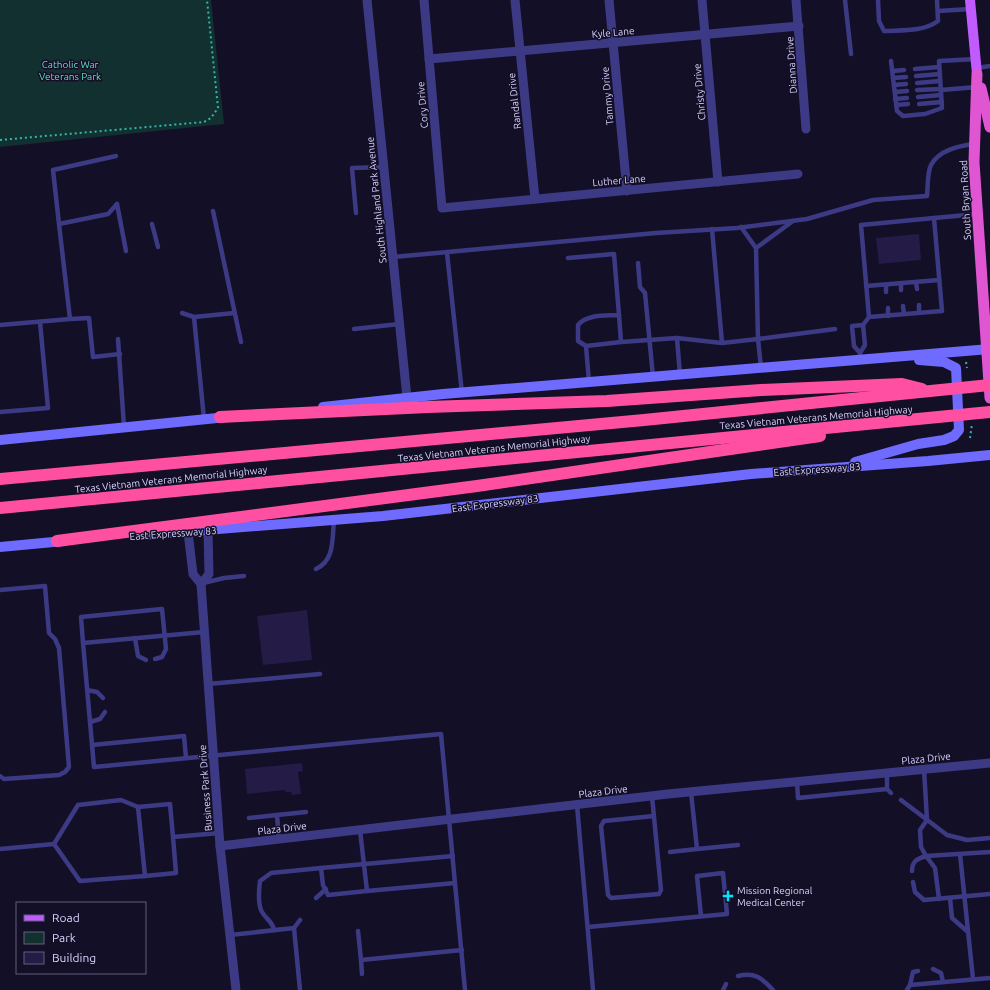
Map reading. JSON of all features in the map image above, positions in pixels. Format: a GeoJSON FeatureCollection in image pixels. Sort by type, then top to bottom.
{"type":"FeatureCollection","features":[{"type":"Feature","properties":{"kind":"highway","name":"South Bryan Road"},"geometry":{"type":"LineString","coordinates":[[977,67],[976,144],[974,161],[988,349],[990,398]]}},
{"type":"Feature","properties":{"kind":"highway"},"geometry":{"type":"LineString","coordinates":[[977,67],[990,127]]}},
{"type":"Feature","properties":{"kind":"highway"},"geometry":{"type":"LineString","coordinates":[[980,245],[990,282]]}},
{"type":"Feature","properties":{"kind":"highway"},"geometry":{"type":"LineString","coordinates":[[220,417],[428,407],[607,401],[761,390],[902,384],[937,390]]}},
{"type":"Feature","properties":{"kind":"highway","name":"Texas Vietnam Veterans Memorial Highway"},"geometry":{"type":"LineString","coordinates":[[0,479],[628,422],[990,385]]}},
{"type":"Feature","properties":{"kind":"highway","name":"Texas Vietnam Veterans Memorial Highway"},"geometry":{"type":"LineString","coordinates":[[0,508],[990,412]]}},
{"type":"Feature","properties":{"kind":"highway"},"geometry":{"type":"LineString","coordinates":[[57,541],[477,486],[779,443],[904,421]]}},
{"type":"Feature","properties":{"kind":"main road","name":"South Bryan Road"},"geometry":{"type":"LineString","coordinates":[[971,4],[977,67]]}},
{"type":"Feature","properties":{"kind":"main road"},"geometry":{"type":"LineString","coordinates":[[885,358],[988,349]]}},
{"type":"Feature","properties":{"kind":"main road"},"geometry":{"type":"LineString","coordinates":[[0,440],[407,398],[761,368],[860,356],[944,362],[956,368],[959,430],[954,436],[944,440],[918,444],[836,468]]}},
{"type":"Feature","properties":{"kind":"main road","name":"East Expressway 83"},"geometry":{"type":"LineString","coordinates":[[0,547],[57,541],[208,531],[383,516],[750,474],[928,462],[990,455]]}},
{"type":"Feature","properties":{"kind":"street","name":"South Highland Park Avenue"},"geometry":{"type":"LineString","coordinates":[[367,0],[407,398]]}},
{"type":"Feature","properties":{"kind":"street","name":"Cory Drive"},"geometry":{"type":"LineString","coordinates":[[424,0],[442,208]]}},
{"type":"Feature","properties":{"kind":"street","name":"Randal Drive"},"geometry":{"type":"LineString","coordinates":[[515,0],[535,199]]}},
{"type":"Feature","properties":{"kind":"street","name":"Tammy Drive"},"geometry":{"type":"LineString","coordinates":[[609,0],[627,191]]}},
{"type":"Feature","properties":{"kind":"street","name":"Christy Drive"},"geometry":{"type":"LineString","coordinates":[[702,0],[718,182]]}},
{"type":"Feature","properties":{"kind":"street","name":"Dianna Drive"},"geometry":{"type":"LineString","coordinates":[[796,0],[806,129]]}},
{"type":"Feature","properties":{"kind":"street","name":"Kyle Lane"},"geometry":{"type":"LineString","coordinates":[[429,59],[799,26]]}},
{"type":"Feature","properties":{"kind":"street","name":"Luther Lane"},"geometry":{"type":"LineString","coordinates":[[442,208],[798,174]]}},
{"type":"Feature","properties":{"kind":"street","name":"Business Park Drive"},"geometry":{"type":"LineString","coordinates":[[201,584],[209,574],[208,531]]}},
{"type":"Feature","properties":{"kind":"street","name":"Business Park Drive"},"geometry":{"type":"LineString","coordinates":[[188,532],[193,574],[201,584],[220,846],[236,990]]}},
{"type":"Feature","properties":{"kind":"street","name":"Plaza Drive"},"geometry":{"type":"LineString","coordinates":[[220,846],[652,796],[990,763]]}},
{"type":"Feature","properties":{"kind":"lane"},"geometry":{"type":"LineString","coordinates":[[845,0],[851,54]]}},
{"type":"Feature","properties":{"kind":"lane"},"geometry":{"type":"LineString","coordinates":[[878,0],[879,21],[884,31],[917,29],[932,26],[938,21],[937,0]]}},
{"type":"Feature","properties":{"kind":"lane"},"geometry":{"type":"LineString","coordinates":[[938,11],[971,4]]}},
{"type":"Feature","properties":{"kind":"lane"},"geometry":{"type":"LineString","coordinates":[[891,61],[897,111],[903,116],[925,114],[942,108],[939,61],[977,67],[990,66]]}},
{"type":"Feature","properties":{"kind":"lane"},"geometry":{"type":"LineString","coordinates":[[915,69],[939,67]]}},
{"type":"Feature","properties":{"kind":"lane"},"geometry":{"type":"LineString","coordinates":[[893,71],[904,70]]}},
{"type":"Feature","properties":{"kind":"lane"},"geometry":{"type":"LineString","coordinates":[[916,76],[940,74]]}},
{"type":"Feature","properties":{"kind":"lane"},"geometry":{"type":"LineString","coordinates":[[893,78],[906,77]]}},
{"type":"Feature","properties":{"kind":"lane"},"geometry":{"type":"LineString","coordinates":[[917,83],[940,81]]}},
{"type":"Feature","properties":{"kind":"lane"},"geometry":{"type":"LineString","coordinates":[[894,85],[906,84]]}},
{"type":"Feature","properties":{"kind":"lane"},"geometry":{"type":"LineString","coordinates":[[918,97],[941,91],[977,87]]}},
{"type":"Feature","properties":{"kind":"lane"},"geometry":{"type":"LineString","coordinates":[[917,90],[941,91]]}},
{"type":"Feature","properties":{"kind":"lane"},"geometry":{"type":"LineString","coordinates":[[895,92],[907,91]]}},
{"type":"Feature","properties":{"kind":"lane"},"geometry":{"type":"LineString","coordinates":[[895,99],[907,98]]}},
{"type":"Feature","properties":{"kind":"lane"},"geometry":{"type":"LineString","coordinates":[[918,104],[942,102]]}},
{"type":"Feature","properties":{"kind":"lane"},"geometry":{"type":"LineString","coordinates":[[896,105],[908,104]]}},
{"type":"Feature","properties":{"kind":"lane"},"geometry":{"type":"LineString","coordinates":[[392,257],[741,227],[794,221],[807,219],[873,200],[927,196],[931,165],[943,152],[962,145],[976,144]]}},
{"type":"Feature","properties":{"kind":"lane"},"geometry":{"type":"LineString","coordinates":[[70,319],[53,170],[116,156]]}},
{"type":"Feature","properties":{"kind":"lane"},"geometry":{"type":"LineString","coordinates":[[356,213],[352,168],[383,167]]}},
{"type":"Feature","properties":{"kind":"lane"},"geometry":{"type":"LineString","coordinates":[[59,224],[108,214],[117,204],[126,251]]}},
{"type":"Feature","properties":{"kind":"lane"},"geometry":{"type":"LineString","coordinates":[[213,211],[241,342]]}},
{"type":"Feature","properties":{"kind":"lane"},"geometry":{"type":"LineString","coordinates":[[860,356],[865,345],[863,325],[869,317],[861,225],[978,214]]}},
{"type":"Feature","properties":{"kind":"lane"},"geometry":{"type":"LineString","coordinates":[[869,317],[942,311],[934,218]]}},
{"type":"Feature","properties":{"kind":"lane"},"geometry":{"type":"LineString","coordinates":[[756,248],[794,221]]}},
{"type":"Feature","properties":{"kind":"lane"},"geometry":{"type":"LineString","coordinates":[[152,224],[158,247]]}},
{"type":"Feature","properties":{"kind":"lane"},"geometry":{"type":"LineString","coordinates":[[741,227],[756,248],[758,339],[761,368]]}},
{"type":"Feature","properties":{"kind":"lane"},"geometry":{"type":"LineString","coordinates":[[712,229],[722,343]]}},
{"type":"Feature","properties":{"kind":"lane"},"geometry":{"type":"LineString","coordinates":[[447,253],[462,393]]}},
{"type":"Feature","properties":{"kind":"lane"},"geometry":{"type":"LineString","coordinates":[[568,258],[614,254],[621,342]]}},
{"type":"Feature","properties":{"kind":"lane"},"geometry":{"type":"LineString","coordinates":[[638,263],[640,287],[645,293],[653,377]]}},
{"type":"Feature","properties":{"kind":"lane"},"geometry":{"type":"LineString","coordinates":[[866,286],[939,280]]}},
{"type":"Feature","properties":{"kind":"lane"},"geometry":{"type":"LineString","coordinates":[[916,282],[917,289]]}},
{"type":"Feature","properties":{"kind":"lane"},"geometry":{"type":"LineString","coordinates":[[901,283],[902,290]]}},
{"type":"Feature","properties":{"kind":"lane"},"geometry":{"type":"LineString","coordinates":[[886,284],[886,292]]}},
{"type":"Feature","properties":{"kind":"lane"},"geometry":{"type":"LineString","coordinates":[[919,305],[919,313]]}},
{"type":"Feature","properties":{"kind":"lane"},"geometry":{"type":"LineString","coordinates":[[903,306],[904,314]]}},
{"type":"Feature","properties":{"kind":"lane"},"geometry":{"type":"LineString","coordinates":[[888,308],[888,316]]}},
{"type":"Feature","properties":{"kind":"lane"},"geometry":{"type":"LineString","coordinates":[[182,313],[194,317],[234,313]]}},
{"type":"Feature","properties":{"kind":"lane"},"geometry":{"type":"LineString","coordinates":[[619,315],[582,320],[578,325],[578,341],[586,346],[677,338],[722,343],[835,329]]}},
{"type":"Feature","properties":{"kind":"lane"},"geometry":{"type":"LineString","coordinates":[[194,317],[204,419]]}},
{"type":"Feature","properties":{"kind":"lane"},"geometry":{"type":"LineString","coordinates":[[0,325],[89,318],[93,357],[120,354]]}},
{"type":"Feature","properties":{"kind":"lane"},"geometry":{"type":"LineString","coordinates":[[0,412],[48,408],[40,322]]}},
{"type":"Feature","properties":{"kind":"lane"},"geometry":{"type":"LineString","coordinates":[[354,329],[399,324]]}},
{"type":"Feature","properties":{"kind":"lane"},"geometry":{"type":"LineString","coordinates":[[860,356],[854,346],[852,326],[863,325]]}},
{"type":"Feature","properties":{"kind":"lane"},"geometry":{"type":"LineString","coordinates":[[118,338],[124,427]]}},
{"type":"Feature","properties":{"kind":"lane"},"geometry":{"type":"LineString","coordinates":[[677,338],[680,375]]}},
{"type":"Feature","properties":{"kind":"lane"},"geometry":{"type":"LineString","coordinates":[[586,346],[589,382]]}},
{"type":"Feature","properties":{"kind":"lane"},"geometry":{"type":"LineString","coordinates":[[316,569],[324,565],[329,558],[334,520]]}},
{"type":"Feature","properties":{"kind":"lane"},"geometry":{"type":"LineString","coordinates":[[201,584],[224,578],[244,576]]}},
{"type":"Feature","properties":{"kind":"lane"},"geometry":{"type":"LineString","coordinates":[[0,590],[45,586],[49,633],[55,639],[59,648],[69,767],[65,772],[59,775],[4,779],[0,776]]}},
{"type":"Feature","properties":{"kind":"lane"},"geometry":{"type":"LineString","coordinates":[[155,659],[162,657],[165,653],[162,609],[81,617],[94,767],[441,734],[466,990]]}},
{"type":"Feature","properties":{"kind":"lane"},"geometry":{"type":"LineString","coordinates":[[83,643],[204,632]]}},
{"type":"Feature","properties":{"kind":"lane"},"geometry":{"type":"LineString","coordinates":[[135,638],[138,656],[146,660]]}},
{"type":"Feature","properties":{"kind":"lane"},"geometry":{"type":"LineString","coordinates":[[208,684],[320,674]]}},
{"type":"Feature","properties":{"kind":"lane"},"geometry":{"type":"LineString","coordinates":[[87,690],[98,692],[103,698]]}},
{"type":"Feature","properties":{"kind":"lane"},"geometry":{"type":"LineString","coordinates":[[90,722],[100,719],[105,712]]}},
{"type":"Feature","properties":{"kind":"lane"},"geometry":{"type":"LineString","coordinates":[[92,745],[184,736],[186,758]]}},
{"type":"Feature","properties":{"kind":"lane"},"geometry":{"type":"LineString","coordinates":[[924,769],[927,820],[920,830],[921,847],[935,868],[939,899]]}},
{"type":"Feature","properties":{"kind":"lane"},"geometry":{"type":"LineString","coordinates":[[797,782],[798,798],[889,791],[887,773]]}},
{"type":"Feature","properties":{"kind":"lane"},"geometry":{"type":"LineString","coordinates":[[691,792],[697,850]]}},
{"type":"Feature","properties":{"kind":"lane"},"geometry":{"type":"LineString","coordinates":[[652,796],[654,816],[661,890],[659,894],[611,898],[608,895],[601,826],[604,821],[654,816]]}},
{"type":"Feature","properties":{"kind":"lane"},"geometry":{"type":"LineString","coordinates":[[121,800],[138,807],[170,804],[176,873],[80,881],[54,844],[78,805],[121,800]]}},
{"type":"Feature","properties":{"kind":"lane"},"geometry":{"type":"LineString","coordinates":[[901,800],[947,835],[967,840],[990,838]]}},
{"type":"Feature","properties":{"kind":"lane"},"geometry":{"type":"LineString","coordinates":[[576,805],[593,990]]}},
{"type":"Feature","properties":{"kind":"lane"},"geometry":{"type":"LineString","coordinates":[[138,807],[145,876]]}},
{"type":"Feature","properties":{"kind":"lane"},"geometry":{"type":"LineString","coordinates":[[249,818],[306,812]]}},
{"type":"Feature","properties":{"kind":"lane"},"geometry":{"type":"LineString","coordinates":[[278,815],[279,840]]}},
{"type":"Feature","properties":{"kind":"lane"},"geometry":{"type":"LineString","coordinates":[[360,830],[367,890]]}},
{"type":"Feature","properties":{"kind":"lane"},"geometry":{"type":"LineString","coordinates":[[173,837],[219,833]]}},
{"type":"Feature","properties":{"kind":"lane"},"geometry":{"type":"LineString","coordinates":[[0,849],[54,844]]}},
{"type":"Feature","properties":{"kind":"lane"},"geometry":{"type":"LineString","coordinates":[[670,852],[738,845]]}},
{"type":"Feature","properties":{"kind":"lane"},"geometry":{"type":"LineString","coordinates":[[912,871],[912,865],[915,860],[926,856],[990,852]]}},
{"type":"Feature","properties":{"kind":"lane"},"geometry":{"type":"LineString","coordinates":[[960,854],[973,979]]}},
{"type":"Feature","properties":{"kind":"lane"},"geometry":{"type":"LineString","coordinates":[[274,930],[273,925],[262,912],[260,881],[271,873],[453,856]]}},
{"type":"Feature","properties":{"kind":"lane"},"geometry":{"type":"LineString","coordinates":[[321,868],[323,885],[328,895],[367,890],[455,883]]}},
{"type":"Feature","properties":{"kind":"lane"},"geometry":{"type":"LineString","coordinates":[[588,927],[727,914],[723,873],[697,876],[701,916]]}},
{"type":"Feature","properties":{"kind":"lane"},"geometry":{"type":"LineString","coordinates":[[913,882],[915,892],[924,900],[990,894]]}},
{"type":"Feature","properties":{"kind":"lane"},"geometry":{"type":"LineString","coordinates":[[316,898],[326,889]]}},
{"type":"Feature","properties":{"kind":"lane"},"geometry":{"type":"LineString","coordinates":[[950,898],[952,918],[968,932]]}},
{"type":"Feature","properties":{"kind":"lane"},"geometry":{"type":"LineString","coordinates":[[300,920],[294,928],[300,990]]}},
{"type":"Feature","properties":{"kind":"lane"},"geometry":{"type":"LineString","coordinates":[[230,935],[294,928]]}},
{"type":"Feature","properties":{"kind":"lane"},"geometry":{"type":"LineString","coordinates":[[358,931],[362,974]]}},
{"type":"Feature","properties":{"kind":"lane"},"geometry":{"type":"LineString","coordinates":[[361,960],[462,950]]}},
{"type":"Feature","properties":{"kind":"lane"},"geometry":{"type":"LineString","coordinates":[[933,969],[940,973],[943,982]]}},
{"type":"Feature","properties":{"kind":"lane"},"geometry":{"type":"LineString","coordinates":[[918,971],[913,972],[909,988],[943,982],[990,978]]}},
{"type":"Feature","properties":{"kind":"lane"},"geometry":{"type":"LineString","coordinates":[[738,976],[755,974],[762,978],[773,990]]}},
{"type":"Feature","properties":{"kind":"lane"},"geometry":{"type":"LineString","coordinates":[[723,990],[726,984]]}},
{"type":"Feature","properties":{"kind":"path"},"geometry":{"type":"LineString","coordinates":[[0,140],[204,122],[211,118],[218,108],[207,0]]}},
{"type":"Feature","properties":{"kind":"path"},"geometry":{"type":"LineString","coordinates":[[966,362],[967,370]]}},
{"type":"Feature","properties":{"kind":"path"},"geometry":{"type":"LineString","coordinates":[[970,438],[971,423]]}},
{"type":"Feature","properties":{"kind":"green space","name":"Catholic War Veterans Park"},"geometry":{"type":"Polygon","coordinates":[[[0,0],[211,0],[224,124],[0,147],[0,0]]]}},
{"type":"Feature","properties":{"kind":"building"},"geometry":{"type":"Polygon","coordinates":[[[919,234],[921,260],[879,264],[876,238],[919,234]]]}},
{"type":"Feature","properties":{"kind":"building"},"geometry":{"type":"Polygon","coordinates":[[[307,610],[312,660],[263,665],[257,616],[307,610]]]}},
{"type":"Feature","properties":{"kind":"building"},"geometry":{"type":"Polygon","coordinates":[[[302,763],[303,771],[298,772],[301,794],[292,795],[291,792],[285,792],[285,790],[247,794],[245,769],[302,763]]]}},
{"type":"Feature","properties":{"kind":"place","name":"Mission Regional Medical Center"},"geometry":{"type":"Point","coordinates":[728,896]}}]}
